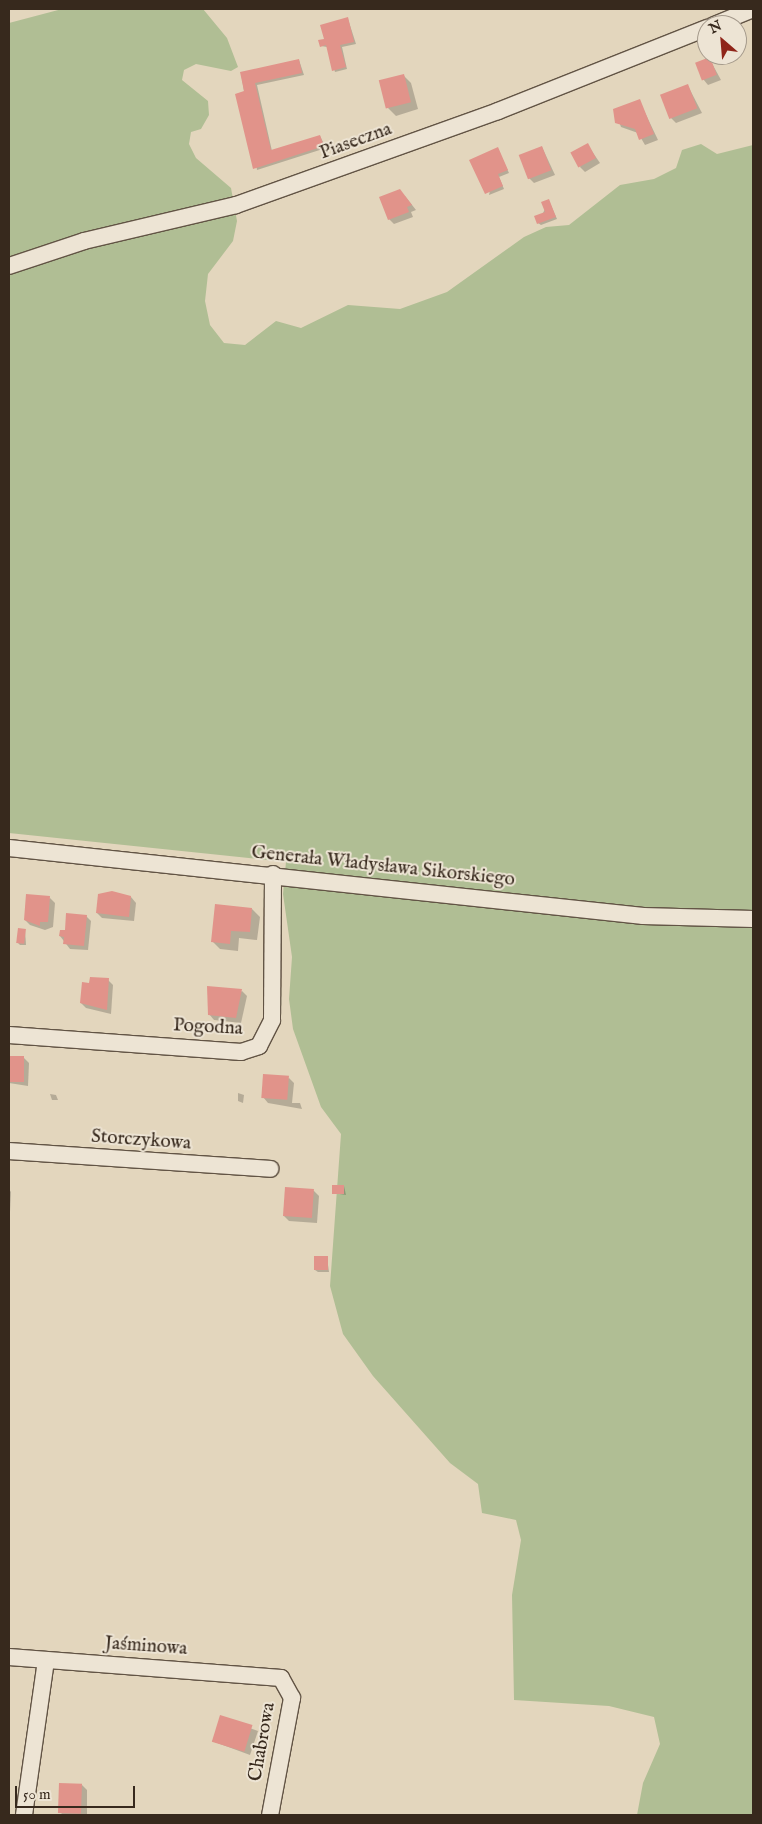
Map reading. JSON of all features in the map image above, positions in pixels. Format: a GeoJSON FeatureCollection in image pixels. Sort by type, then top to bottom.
{"type":"FeatureCollection","features":[{"type":"Feature","properties":{"kind":"street"},"geometry":{"type":"LineString","coordinates":[[738,15],[753,9]]}},
{"type":"Feature","properties":{"kind":"street","name":"Piaseczna"},"geometry":{"type":"LineString","coordinates":[[9,266],[84,241],[236,205],[498,111],[697,32]]}},
{"type":"Feature","properties":{"kind":"street","name":"Generała Władysława Sikorskiego"},"geometry":{"type":"LineString","coordinates":[[9,848],[273,874],[643,916],[753,918]]}},
{"type":"Feature","properties":{"kind":"street","name":"Pogodna"},"geometry":{"type":"LineString","coordinates":[[9,1035],[241,1052],[259,1046],[272,1020],[273,874]]}},
{"type":"Feature","properties":{"kind":"street","name":"Storczykowa"},"geometry":{"type":"LineString","coordinates":[[9,1151],[270,1169]]}},
{"type":"Feature","properties":{"kind":"street","name":"Jaśminowa"},"geometry":{"type":"LineString","coordinates":[[9,1658],[281,1678]]}},
{"type":"Feature","properties":{"kind":"street"},"geometry":{"type":"LineString","coordinates":[[24,1815],[46,1661]]}},
{"type":"Feature","properties":{"kind":"street","name":"Chabrowa"},"geometry":{"type":"LineString","coordinates":[[270,1815],[292,1698],[281,1678]]}},
{"type":"Feature","properties":{"kind":"green space"},"geometry":{"type":"Polygon","coordinates":[[[62,9],[203,9],[227,38],[238,67],[231,71],[196,64],[184,70],[182,80],[208,101],[209,115],[201,129],[191,132],[189,144],[196,158],[231,188],[237,221],[233,241],[208,274],[205,301],[210,325],[224,343],[245,345],[276,321],[301,328],[348,305],[400,309],[447,292],[524,237],[546,227],[569,225],[620,185],[654,179],[676,168],[682,150],[701,144],[717,154],[753,145],[753,1815],[637,1815],[643,1783],[660,1744],[654,1717],[609,1706],[514,1700],[512,1595],[521,1540],[516,1520],[482,1513],[478,1484],[450,1463],[373,1376],[343,1334],[330,1286],[341,1134],[321,1107],[293,1029],[289,999],[292,957],[283,894],[286,862],[9,833],[9,23],[62,9]]]}},
{"type":"Feature","properties":{"kind":"building"},"geometry":{"type":"Polygon","coordinates":[[[348,17],[354,42],[340,45],[346,67],[332,71],[326,45],[320,47],[318,40],[324,39],[320,25],[348,17]]]}},
{"type":"Feature","properties":{"kind":"building"},"geometry":{"type":"Polygon","coordinates":[[[299,59],[302,73],[255,83],[271,150],[320,135],[324,146],[253,169],[235,94],[244,91],[240,72],[299,59]]]}},
{"type":"Feature","properties":{"kind":"building"},"geometry":{"type":"Polygon","coordinates":[[[697,62],[697,65],[713,65],[717,75],[702,80],[695,63],[697,62]]]}},
{"type":"Feature","properties":{"kind":"building"},"geometry":{"type":"Polygon","coordinates":[[[404,74],[411,102],[386,108],[379,80],[404,74]]]}},
{"type":"Feature","properties":{"kind":"building"},"geometry":{"type":"Polygon","coordinates":[[[688,84],[697,108],[669,119],[660,95],[688,84]]]}},
{"type":"Feature","properties":{"kind":"building"},"geometry":{"type":"Polygon","coordinates":[[[640,99],[654,134],[639,140],[635,129],[615,123],[613,109],[640,99]]]}},
{"type":"Feature","properties":{"kind":"building"},"geometry":{"type":"Polygon","coordinates":[[[588,143],[596,158],[578,167],[570,152],[588,143]]]}},
{"type":"Feature","properties":{"kind":"building"},"geometry":{"type":"Polygon","coordinates":[[[542,146],[551,170],[528,179],[519,155],[542,146]]]}},
{"type":"Feature","properties":{"kind":"building"},"geometry":{"type":"Polygon","coordinates":[[[498,147],[508,170],[498,174],[503,186],[485,194],[469,160],[498,147]]]}},
{"type":"Feature","properties":{"kind":"building"},"geometry":{"type":"Polygon","coordinates":[[[400,189],[412,205],[407,207],[409,212],[388,220],[379,197],[400,189]]]}},
{"type":"Feature","properties":{"kind":"building"},"geometry":{"type":"Polygon","coordinates":[[[549,199],[556,217],[537,224],[534,216],[545,212],[541,202],[549,199]]]}},
{"type":"Feature","properties":{"kind":"building"},"geometry":{"type":"Polygon","coordinates":[[[112,891],[131,896],[129,917],[96,913],[98,894],[112,891]]]}},
{"type":"Feature","properties":{"kind":"building"},"geometry":{"type":"Polygon","coordinates":[[[26,894],[50,896],[48,922],[40,922],[40,926],[24,920],[26,894]]]}},
{"type":"Feature","properties":{"kind":"building"},"geometry":{"type":"Polygon","coordinates":[[[215,904],[252,908],[250,932],[231,931],[230,944],[211,942],[215,904]]]}},
{"type":"Feature","properties":{"kind":"building"},"geometry":{"type":"Polygon","coordinates":[[[66,913],[87,915],[84,946],[63,944],[64,937],[59,936],[60,930],[65,930],[66,913]]]}},
{"type":"Feature","properties":{"kind":"building"},"geometry":{"type":"Polygon","coordinates":[[[18,928],[26,929],[24,944],[16,943],[18,928]]]}},
{"type":"Feature","properties":{"kind":"building"},"geometry":{"type":"Polygon","coordinates":[[[90,977],[109,978],[107,1010],[80,1003],[82,982],[89,983],[90,977]]]}},
{"type":"Feature","properties":{"kind":"building"},"geometry":{"type":"Polygon","coordinates":[[[207,986],[242,989],[236,1018],[208,1015],[207,986]]]}},
{"type":"Feature","properties":{"kind":"building"},"geometry":{"type":"Polygon","coordinates":[[[9,1056],[24,1056],[24,1082],[9,1082],[9,1056]]]}},
{"type":"Feature","properties":{"kind":"building"},"geometry":{"type":"Polygon","coordinates":[[[263,1074],[289,1076],[287,1100],[261,1098],[263,1074]]]}},
{"type":"Feature","properties":{"kind":"building"},"geometry":{"type":"Polygon","coordinates":[[[332,1185],[344,1185],[344,1194],[332,1194],[332,1185]]]}},
{"type":"Feature","properties":{"kind":"building"},"geometry":{"type":"Polygon","coordinates":[[[285,1187],[314,1189],[312,1218],[283,1216],[285,1187]]]}},
{"type":"Feature","properties":{"kind":"building"},"geometry":{"type":"Polygon","coordinates":[[[314,1256],[328,1256],[328,1270],[314,1270],[314,1256]]]}},
{"type":"Feature","properties":{"kind":"building"},"geometry":{"type":"Polygon","coordinates":[[[220,1715],[253,1725],[244,1752],[212,1742],[220,1715]]]}},
{"type":"Feature","properties":{"kind":"building"},"geometry":{"type":"Polygon","coordinates":[[[59,1783],[82,1784],[81,1814],[58,1813],[59,1783]]]}}]}
